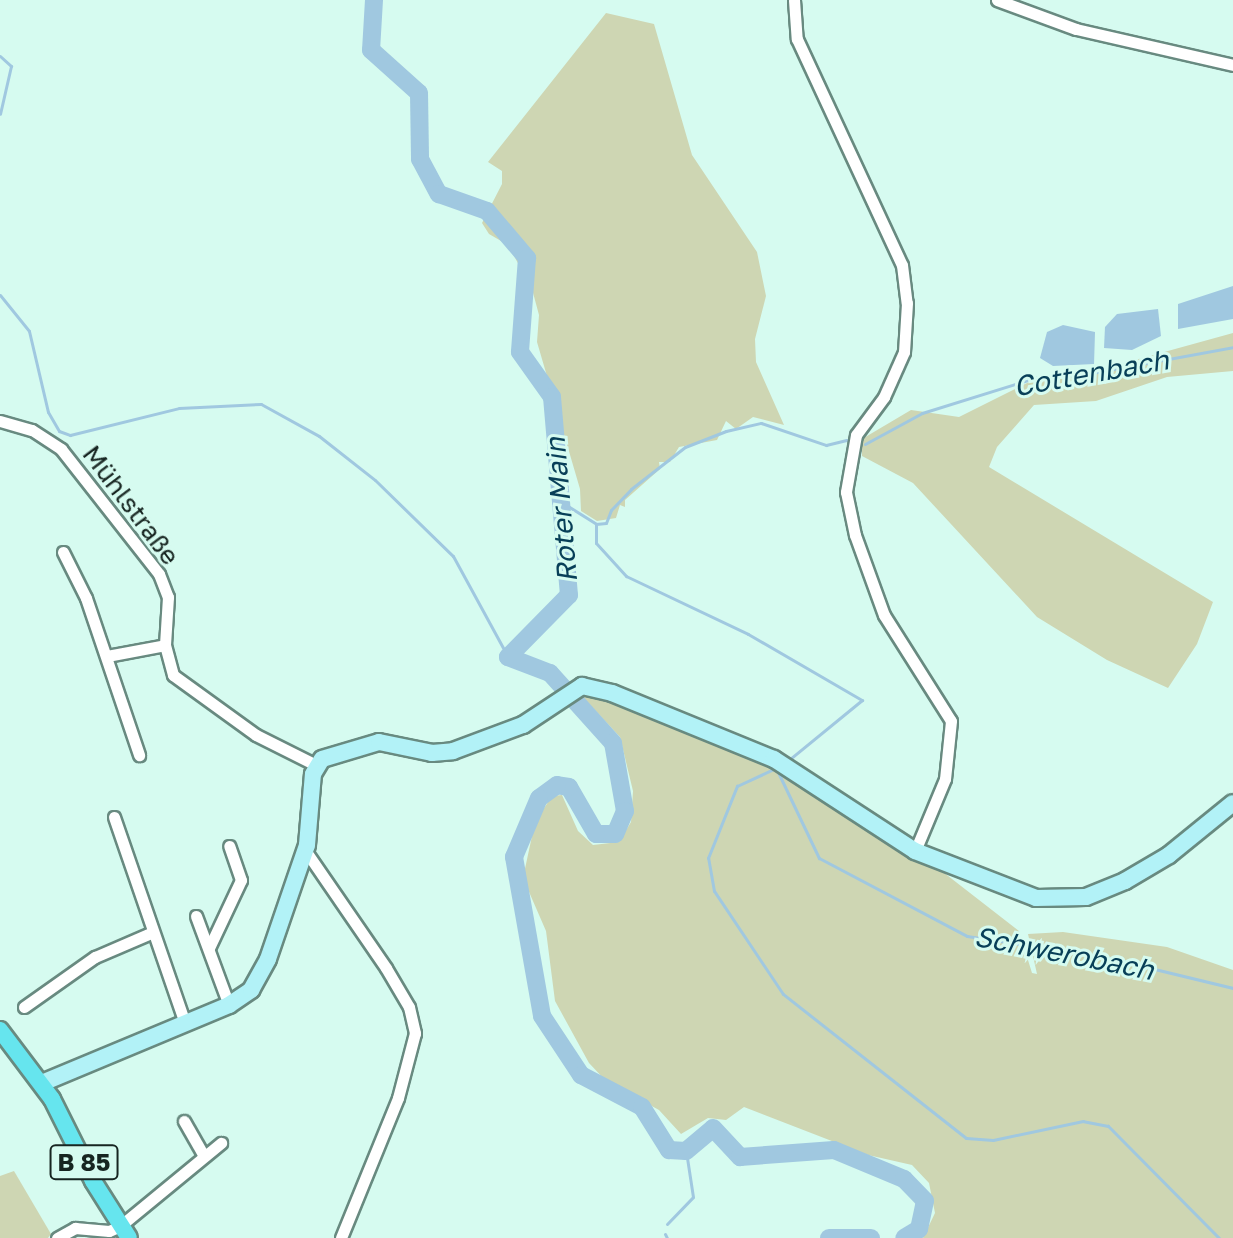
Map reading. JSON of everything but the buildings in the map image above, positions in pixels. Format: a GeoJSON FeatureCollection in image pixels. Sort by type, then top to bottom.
{"type":"FeatureCollection","features":[{"type":"Feature","properties":{"kind":"main road","name":"B 85"},"geometry":{"type":"LineString","coordinates":[[0,1030],[42,1083],[124,1232]]}},
{"type":"Feature","properties":{"kind":"street"},"geometry":{"type":"LineString","coordinates":[[794,0],[797,39],[904,278],[904,352],[884,397],[856,435],[846,492],[855,535],[884,615],[951,721],[945,779],[915,851]]}},
{"type":"Feature","properties":{"kind":"street"},"geometry":{"type":"LineString","coordinates":[[997,0],[1076,29],[1233,65]]}},
{"type":"Feature","properties":{"kind":"street","name":"Mühlstraße"},"geometry":{"type":"LineString","coordinates":[[0,421],[32,430],[61,449],[159,574],[168,597],[166,664],[184,686],[256,735],[316,765]]}},
{"type":"Feature","properties":{"kind":"street"},"geometry":{"type":"LineString","coordinates":[[63,552],[78,577],[139,755]]}},
{"type":"Feature","properties":{"kind":"street"},"geometry":{"type":"LineString","coordinates":[[107,656],[165,645]]}},
{"type":"Feature","properties":{"kind":"street"},"geometry":{"type":"LineString","coordinates":[[42,1083],[229,1005],[248,993],[263,969],[305,850],[316,765],[326,756],[379,742],[432,753],[453,751],[523,725],[558,705],[576,689],[612,693],[774,759],[915,851],[1023,896],[1077,899],[1125,881],[1162,860],[1233,803]]}},
{"type":"Feature","properties":{"kind":"street"},"geometry":{"type":"LineString","coordinates":[[114,817],[185,1023]]}},
{"type":"Feature","properties":{"kind":"street"},"geometry":{"type":"LineString","coordinates":[[209,948],[241,880],[229,846]]}},
{"type":"Feature","properties":{"kind":"street"},"geometry":{"type":"LineString","coordinates":[[305,850],[386,968],[409,1007],[415,1033],[398,1098],[341,1238]]}},
{"type":"Feature","properties":{"kind":"street"},"geometry":{"type":"LineString","coordinates":[[196,916],[229,1005]]}},
{"type":"Feature","properties":{"kind":"street"},"geometry":{"type":"LineString","coordinates":[[24,1007],[95,957],[153,932]]}},
{"type":"Feature","properties":{"kind":"street"},"geometry":{"type":"LineString","coordinates":[[184,1121],[204,1156]]}},
{"type":"Feature","properties":{"kind":"street"},"geometry":{"type":"LineString","coordinates":[[57,1238],[75,1228],[124,1232],[221,1143]]}},
{"type":"Feature","properties":{"kind":"green space"},"geometry":{"type":"Polygon","coordinates":[[[606,13],[654,24],[692,155],[757,252],[766,296],[755,339],[756,362],[784,425],[753,417],[736,429],[726,421],[717,440],[679,447],[670,462],[659,462],[660,469],[625,500],[625,507],[620,505],[616,518],[597,521],[581,511],[580,489],[537,342],[539,315],[532,289],[508,245],[489,234],[482,223],[502,184],[502,171],[488,162],[606,13]]]}},
{"type":"Feature","properties":{"kind":"green space"},"geometry":{"type":"Polygon","coordinates":[[[1233,333],[1233,371],[1167,377],[1096,401],[1034,405],[997,447],[989,467],[1213,602],[1197,644],[1168,688],[1107,660],[1037,617],[913,483],[862,456],[862,439],[911,410],[959,417],[1041,376],[1081,375],[1233,333]]]}},
{"type":"Feature","properties":{"kind":"green space"},"geometry":{"type":"Polygon","coordinates":[[[597,693],[767,760],[934,865],[1019,931],[1032,973],[1037,974],[1028,934],[1063,932],[1167,947],[1233,970],[1233,1238],[923,1238],[935,1213],[929,1183],[912,1165],[868,1155],[744,1107],[726,1120],[708,1118],[681,1134],[659,1110],[606,1081],[589,1063],[555,1001],[546,931],[523,878],[535,822],[552,796],[562,795],[578,831],[593,845],[619,842],[631,822],[633,791],[620,737],[581,695],[597,693]]]}},
{"type":"Feature","properties":{"kind":"green space"},"geometry":{"type":"Polygon","coordinates":[[[14,1171],[51,1234],[48,1238],[0,1238],[0,1176],[14,1171]]]}},
{"type":"Feature","properties":{"kind":"water"},"geometry":{"type":"Polygon","coordinates":[[[1233,286],[1233,319],[1178,329],[1178,304],[1233,286]]]}},
{"type":"Feature","properties":{"kind":"water"},"geometry":{"type":"Polygon","coordinates":[[[1158,309],[1161,336],[1132,350],[1104,348],[1105,327],[1117,314],[1158,309]]]}},
{"type":"Feature","properties":{"kind":"water"},"geometry":{"type":"Polygon","coordinates":[[[1063,325],[1095,332],[1094,364],[1053,366],[1040,358],[1047,332],[1063,325]]]}},
{"type":"Feature","properties":{"kind":"waterway","name":"Roter Main"},"geometry":{"type":"LineString","coordinates":[[374,0],[371,50],[419,93],[420,159],[439,194],[487,211],[527,258],[520,352],[552,397],[569,595],[508,657],[550,673],[613,743],[625,811],[615,834],[596,834],[569,787],[557,785],[539,798],[514,857],[542,1016],[581,1075],[642,1107],[669,1150],[686,1151],[713,1128],[740,1157],[834,1150],[904,1179],[925,1201],[919,1229],[904,1238]]}},
{"type":"Feature","properties":{"kind":"waterway"},"geometry":{"type":"LineString","coordinates":[[0,56],[11,66],[0,114]]}},
{"type":"Feature","properties":{"kind":"waterway"},"geometry":{"type":"LineString","coordinates":[[0,295],[29,331],[48,412],[59,431],[70,435],[179,408],[261,404],[319,436],[375,480],[453,556],[508,657]]}},
{"type":"Feature","properties":{"kind":"waterway","name":"Cottenbach"},"geometry":{"type":"LineString","coordinates":[[865,444],[922,413],[1041,376],[1081,375],[1233,347]]}},
{"type":"Feature","properties":{"kind":"waterway","name":"Cottenbach"},"geometry":{"type":"LineString","coordinates":[[563,503],[596,524],[606,523],[611,510],[631,489],[685,447],[726,431],[761,423],[826,445],[846,440]]}},
{"type":"Feature","properties":{"kind":"waterway"},"geometry":{"type":"LineString","coordinates":[[596,524],[596,543],[626,576],[748,634],[862,700],[790,759]]}},
{"type":"Feature","properties":{"kind":"waterway","name":"Schwerobach"},"geometry":{"type":"LineString","coordinates":[[1219,1238],[1108,1126],[1083,1121],[993,1140],[966,1138],[783,994],[714,891],[708,858],[737,786],[776,768],[819,858],[967,936],[1109,958],[1233,988]]}},
{"type":"Feature","properties":{"kind":"waterway"},"geometry":{"type":"LineString","coordinates":[[667,1224],[693,1197],[686,1151]]}},
{"type":"Feature","properties":{"kind":"waterway"},"geometry":{"type":"LineString","coordinates":[[665,1234],[667,1238]]}},
{"type":"Feature","properties":{"kind":"waterway","name":"Roter Main"},"geometry":{"type":"LineString","coordinates":[[829,1238],[871,1238]]}}]}
